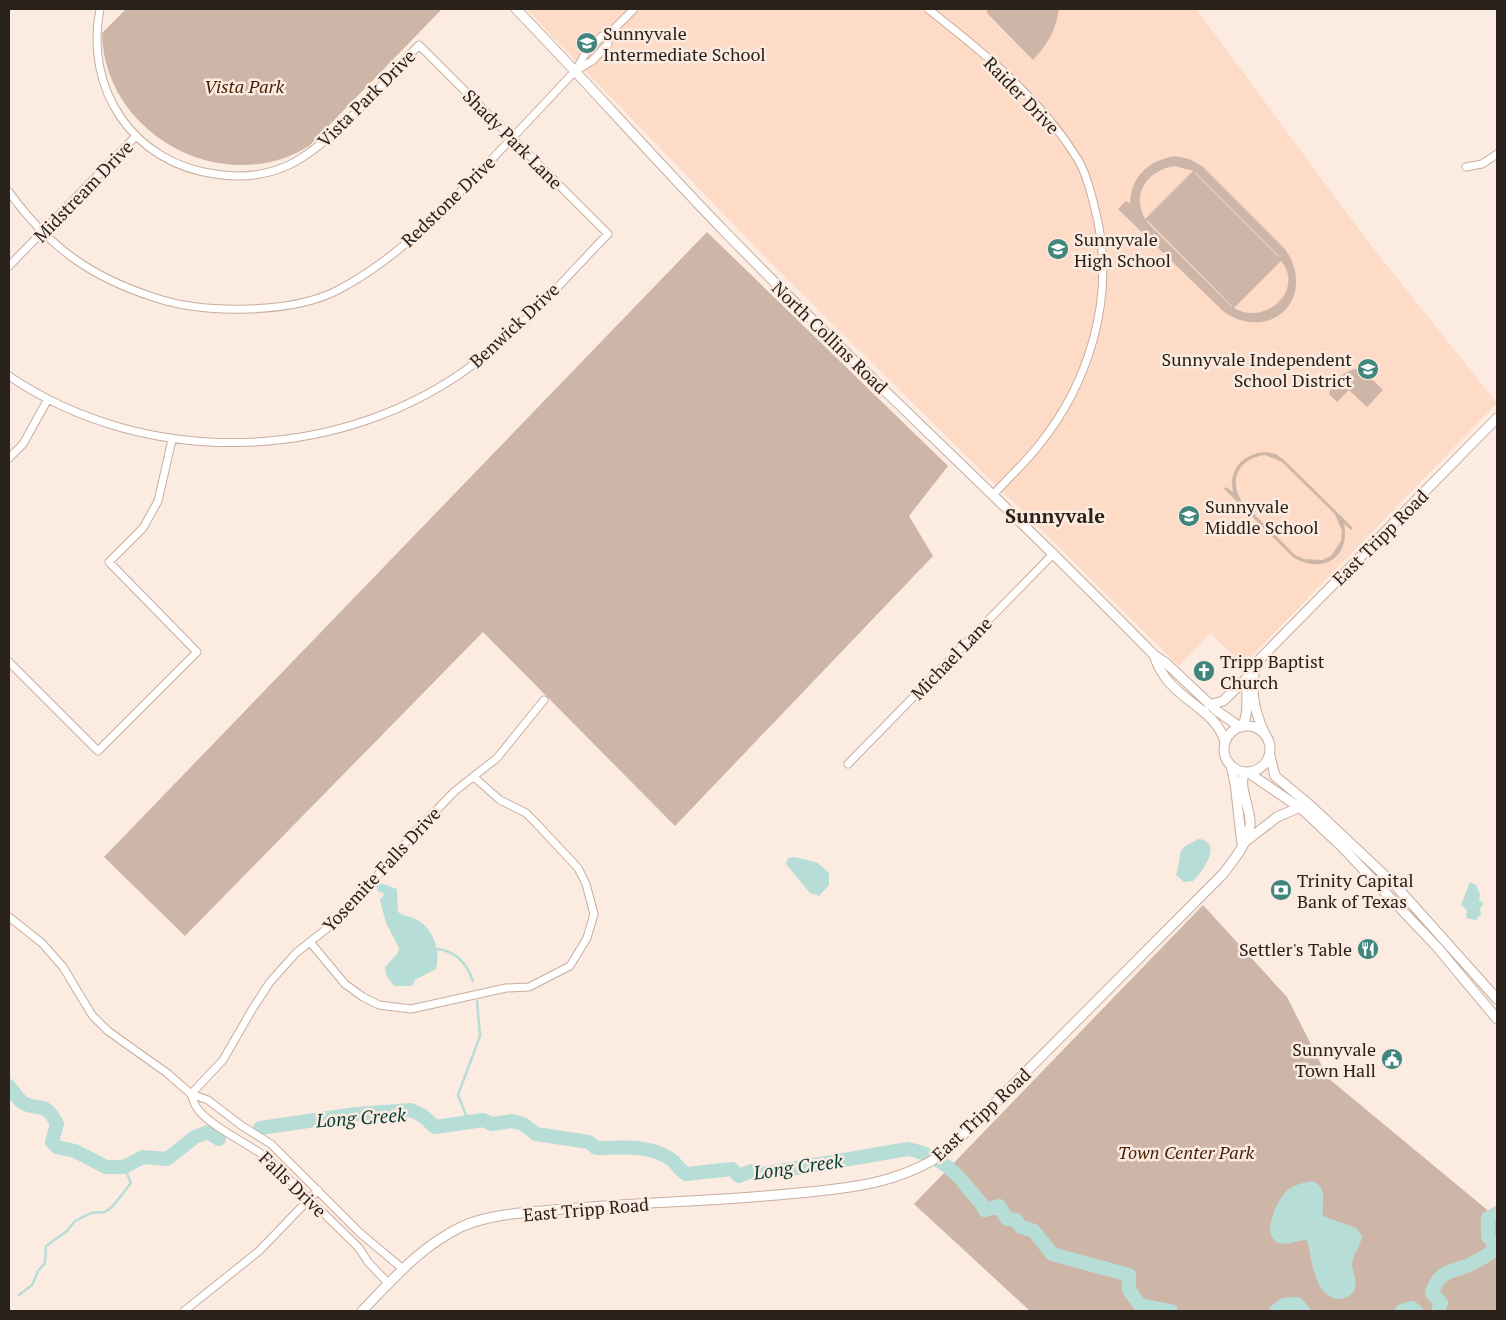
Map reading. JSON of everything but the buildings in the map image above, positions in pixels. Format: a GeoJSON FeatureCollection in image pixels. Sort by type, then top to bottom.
{"type":"FeatureCollection","features":[{"type":"Feature","properties":{"kind":"street","name":"Vista Park Drive"},"geometry":{"type":"LineString","coordinates":[[100,9],[96,34],[102,81],[121,119],[136,136],[168,160],[203,173],[233,177],[266,172],[287,165],[323,143],[419,45]]}},
{"type":"Feature","properties":{"kind":"street","name":"North Collins Road"},"geometry":{"type":"LineString","coordinates":[[516,9],[576,70],[733,240],[993,495],[1054,552],[1154,655],[1166,663],[1209,705],[1241,727]]}},
{"type":"Feature","properties":{"kind":"street","name":"Redstone Drive"},"geometry":{"type":"LineString","coordinates":[[9,192],[42,233],[83,267],[126,288],[179,305],[234,309],[294,304],[336,291],[375,268],[424,229],[576,70],[592,61],[608,44],[608,35],[634,9]]}},
{"type":"Feature","properties":{"kind":"street","name":"Raider Drive"},"geometry":{"type":"LineString","coordinates":[[928,9],[1006,74],[1047,116],[1078,159],[1094,206],[1101,239],[1104,274],[1101,301],[1094,337],[1072,396],[1039,445],[993,495]]}},
{"type":"Feature","properties":{"kind":"street","name":"Shady Park Lane"},"geometry":{"type":"LineString","coordinates":[[419,45],[608,234]]}},
{"type":"Feature","properties":{"kind":"street","name":"Midstream Drive"},"geometry":{"type":"LineString","coordinates":[[9,266],[136,136]]}},
{"type":"Feature","properties":{"kind":"street"},"geometry":{"type":"LineString","coordinates":[[1466,167],[1482,164],[1497,154]]}},
{"type":"Feature","properties":{"kind":"street","name":"Benwick Drive"},"geometry":{"type":"LineString","coordinates":[[9,376],[48,399],[100,422],[172,440],[231,444],[283,440],[357,424],[407,404],[455,377],[498,345],[608,234]]}},
{"type":"Feature","properties":{"kind":"street"},"geometry":{"type":"LineString","coordinates":[[9,458],[23,444],[48,399]]}},
{"type":"Feature","properties":{"kind":"street","name":"East Tripp Road"},"geometry":{"type":"LineString","coordinates":[[1209,705],[1223,701],[1246,679],[1251,668],[1262,655],[1497,418]]}},
{"type":"Feature","properties":{"kind":"street"},"geometry":{"type":"LineString","coordinates":[[9,662],[98,751],[197,652],[109,562],[143,528],[158,501],[172,440]]}},
{"type":"Feature","properties":{"kind":"street","name":"Michael Lane"},"geometry":{"type":"LineString","coordinates":[[848,764],[1054,552]]}},
{"type":"Feature","properties":{"kind":"street","name":"North Collins Road"},"geometry":{"type":"LineString","coordinates":[[1154,655],[1162,676],[1175,691],[1213,720],[1220,728],[1225,742]]}},
{"type":"Feature","properties":{"kind":"street","name":"East Tripp Road"},"geometry":{"type":"LineString","coordinates":[[1262,655],[1254,672],[1254,693],[1258,716],[1266,735]]}},
{"type":"Feature","properties":{"kind":"street"},"geometry":{"type":"LineString","coordinates":[[1241,727],[1246,707],[1246,679]]}},
{"type":"Feature","properties":{"kind":"street","name":"Yosemite Falls Drive"},"geometry":{"type":"LineString","coordinates":[[191,1094],[224,1060],[252,1008],[270,982],[296,953],[340,918],[417,830],[455,791],[497,758],[544,700]]}},
{"type":"Feature","properties":{"kind":"street"},"geometry":{"type":"LineString","coordinates":[[1242,844],[1236,784],[1231,766],[1225,755],[1225,742],[1234,730],[1241,727],[1254,727],[1266,735],[1275,776],[1306,801],[1360,851],[1410,902],[1497,999]]}},
{"type":"Feature","properties":{"kind":"street"},"geometry":{"type":"LineString","coordinates":[[1247,772],[1262,768],[1270,756]]}},
{"type":"Feature","properties":{"kind":"street"},"geometry":{"type":"LineString","coordinates":[[1231,766],[1247,772],[1298,808],[1353,858],[1402,909],[1497,1019]]}},
{"type":"Feature","properties":{"kind":"street","name":"East Tripp Road"},"geometry":{"type":"LineString","coordinates":[[362,1311],[403,1269],[428,1247],[464,1226],[498,1216],[594,1206],[713,1200],[830,1190],[892,1178],[919,1168],[944,1152],[1069,1031],[1223,874],[1250,828],[1250,818],[1243,785],[1247,772]]}},
{"type":"Feature","properties":{"kind":"street"},"geometry":{"type":"LineString","coordinates":[[310,942],[345,984],[363,997],[379,1005],[411,1008],[506,988],[529,987],[570,966],[587,938],[594,914],[586,884],[578,868],[526,813],[500,800],[474,777]]}},
{"type":"Feature","properties":{"kind":"street"},"geometry":{"type":"LineString","coordinates":[[1242,844],[1276,818],[1298,808]]}},
{"type":"Feature","properties":{"kind":"street"},"geometry":{"type":"LineString","coordinates":[[1353,858],[1360,851]]}},
{"type":"Feature","properties":{"kind":"street"},"geometry":{"type":"LineString","coordinates":[[1402,909],[1410,902]]}},
{"type":"Feature","properties":{"kind":"street","name":"Falls Drive"},"geometry":{"type":"LineString","coordinates":[[9,917],[42,942],[63,967],[92,1015],[108,1031],[168,1073],[191,1094],[208,1100],[242,1126],[271,1144],[360,1233],[403,1269]]}},
{"type":"Feature","properties":{"kind":"street","name":"Falls Drive"},"geometry":{"type":"LineString","coordinates":[[191,1094],[197,1109],[213,1122],[260,1152],[359,1248],[368,1262],[389,1284]]}},
{"type":"Feature","properties":{"kind":"street"},"geometry":{"type":"LineString","coordinates":[[184,1311],[259,1251],[318,1190]]}},
{"type":"Feature","properties":{"kind":"shaded area","name":"Sunnyvale High School"},"geometry":{"type":"Polygon","coordinates":[[[526,9],[1196,9],[1366,239],[1497,403],[1243,665],[1210,633],[1179,666],[767,259],[526,9]]]}},
{"type":"Feature","properties":{"kind":"green space","name":"Vista Park"},"geometry":{"type":"Polygon","coordinates":[[[126,9],[442,9],[309,146],[276,161],[241,165],[207,160],[174,148],[146,128],[123,101],[108,69],[102,33],[126,9]]]}},
{"type":"Feature","properties":{"kind":"green space"},"geometry":{"type":"Polygon","coordinates":[[[987,9],[1059,9],[1056,24],[1050,36],[1033,60],[987,13],[987,9]]]}},
{"type":"Feature","properties":{"kind":"green space"},"geometry":{"type":"Polygon","coordinates":[[[1175,156],[1189,159],[1202,166],[1285,249],[1294,267],[1296,283],[1293,298],[1285,310],[1273,319],[1258,322],[1242,320],[1224,312],[1118,209],[1126,201],[1130,204],[1134,185],[1143,171],[1165,158],[1175,156]],[[1175,166],[1165,168],[1150,178],[1141,192],[1141,209],[1145,219],[1193,171],[1175,166]],[[1195,172],[1195,173],[1279,257],[1195,172]],[[1147,220],[1147,222],[1232,307],[1147,220]],[[1281,261],[1234,308],[1246,313],[1258,313],[1269,309],[1278,302],[1285,293],[1288,283],[1287,272],[1281,261]]]}},
{"type":"Feature","properties":{"kind":"green space"},"geometry":{"type":"Polygon","coordinates":[[[707,232],[948,466],[909,516],[933,556],[675,826],[483,632],[185,936],[104,857],[707,232]]]}},
{"type":"Feature","properties":{"kind":"green space"},"geometry":{"type":"Polygon","coordinates":[[[1355,369],[1362,369],[1383,390],[1367,407],[1349,390],[1337,402],[1329,394],[1332,384],[1338,377],[1355,369]]]}},
{"type":"Feature","properties":{"kind":"green space"},"geometry":{"type":"Polygon","coordinates":[[[1257,453],[1276,454],[1284,460],[1353,528],[1351,530],[1344,524],[1345,536],[1343,546],[1332,560],[1314,564],[1293,557],[1224,489],[1226,487],[1233,492],[1232,484],[1235,470],[1244,459],[1257,453]],[[1265,455],[1256,457],[1243,465],[1238,471],[1236,478],[1238,494],[1242,502],[1295,555],[1304,559],[1322,560],[1331,556],[1341,541],[1342,531],[1335,514],[1282,462],[1265,455]]]}},
{"type":"Feature","properties":{"kind":"green space","name":"Town Center Park"},"geometry":{"type":"Polygon","coordinates":[[[1203,905],[1287,997],[1328,1078],[1497,1218],[1497,1311],[1030,1311],[914,1204],[1203,905]]]}},
{"type":"Feature","properties":{"kind":"water"},"geometry":{"type":"Polygon","coordinates":[[[1199,839],[1206,841],[1210,846],[1209,858],[1193,881],[1184,882],[1176,875],[1180,853],[1185,846],[1199,839]]]}},
{"type":"Feature","properties":{"kind":"water"},"geometry":{"type":"Polygon","coordinates":[[[795,857],[818,863],[829,873],[829,885],[819,896],[810,893],[786,864],[788,858],[795,857]]]}},
{"type":"Feature","properties":{"kind":"water"},"geometry":{"type":"Polygon","coordinates":[[[378,882],[397,889],[398,912],[420,922],[434,939],[437,954],[436,969],[415,980],[412,986],[394,986],[386,975],[385,967],[398,953],[399,948],[386,923],[380,900],[385,894],[378,891],[376,885],[378,882]]]}},
{"type":"Feature","properties":{"kind":"water"},"geometry":{"type":"Polygon","coordinates":[[[1470,882],[1476,885],[1480,894],[1479,901],[1483,902],[1480,908],[1481,914],[1476,920],[1466,918],[1467,910],[1461,905],[1470,882]]]}},
{"type":"Feature","properties":{"kind":"water"},"geometry":{"type":"Polygon","coordinates":[[[1312,1181],[1321,1187],[1323,1216],[1356,1228],[1362,1236],[1352,1261],[1355,1288],[1351,1294],[1343,1299],[1332,1298],[1320,1286],[1313,1269],[1306,1240],[1286,1244],[1279,1243],[1273,1239],[1271,1233],[1272,1216],[1285,1193],[1294,1186],[1312,1181]]]}},
{"type":"Feature","properties":{"kind":"waterway"},"geometry":{"type":"LineString","coordinates":[[437,949],[450,952],[460,959],[468,969],[473,981]]}},
{"type":"Feature","properties":{"kind":"waterway"},"geometry":{"type":"LineString","coordinates":[[469,1122],[458,1095],[480,1036],[477,1001]]}},
{"type":"Feature","properties":{"kind":"waterway","name":"Long Creek"},"geometry":{"type":"LineString","coordinates":[[9,1086],[22,1102],[41,1107],[52,1116],[57,1124],[52,1142],[57,1147],[75,1151],[106,1167],[124,1167],[143,1157],[167,1159],[195,1137],[208,1132],[219,1139]]}},
{"type":"Feature","properties":{"kind":"waterway","name":"Long Creek"},"geometry":{"type":"LineString","coordinates":[[260,1128],[356,1114],[411,1110],[423,1116],[435,1127],[483,1120],[492,1124],[512,1121],[523,1124],[536,1134],[589,1142],[596,1148],[634,1148],[652,1151],[671,1160],[686,1174],[732,1169],[739,1176],[751,1171],[761,1174],[908,1149],[926,1154],[949,1168],[985,1210],[999,1206],[1007,1219],[1016,1220],[1021,1227],[1034,1231],[1052,1254],[1129,1275],[1129,1290],[1140,1305],[1171,1311]]}},
{"type":"Feature","properties":{"kind":"waterway"},"geometry":{"type":"LineString","coordinates":[[19,1295],[32,1285],[38,1271],[45,1263],[46,1246],[67,1231],[75,1221],[91,1213],[105,1212],[112,1207],[131,1183],[124,1167]]}},
{"type":"Feature","properties":{"kind":"waterway","name":"Long Creek"},"geometry":{"type":"LineString","coordinates":[[1438,1311],[1441,1303],[1432,1293],[1438,1280],[1447,1273],[1474,1263],[1492,1252],[1495,1243],[1488,1237],[1488,1218],[1497,1213]]}},
{"type":"Feature","properties":{"kind":"waterway","name":"Long Creek"},"geometry":{"type":"LineString","coordinates":[[1276,1311],[1284,1305],[1297,1304],[1303,1311]]}},
{"type":"Feature","properties":{"kind":"waterway","name":"Long Creek"},"geometry":{"type":"LineString","coordinates":[[1402,1311],[1412,1308],[1416,1311]]}},
{"type":"Feature","properties":{"kind":"place","name":"Sunnyvale Intermediate School"},"geometry":{"type":"Point","coordinates":[587,43]}},
{"type":"Feature","properties":{"kind":"place","name":"Sunnyvale High School"},"geometry":{"type":"Point","coordinates":[1058,249]}},
{"type":"Feature","properties":{"kind":"place","name":"Sunnyvale Independent School District"},"geometry":{"type":"Point","coordinates":[1368,369]}},
{"type":"Feature","properties":{"kind":"place","name":"Sunnyvale Middle School"},"geometry":{"type":"Point","coordinates":[1189,516]}},
{"type":"Feature","properties":{"kind":"place","name":"Tripp Baptist Church"},"geometry":{"type":"Point","coordinates":[1204,671]}},
{"type":"Feature","properties":{"kind":"place","name":"Trinity Capital Bank of Texas"},"geometry":{"type":"Point","coordinates":[1281,890]}},
{"type":"Feature","properties":{"kind":"place","name":"Settler's Table"},"geometry":{"type":"Point","coordinates":[1368,949]}},
{"type":"Feature","properties":{"kind":"place","name":"Sunnyvale Town Hall"},"geometry":{"type":"Point","coordinates":[1392,1059]}},
{"type":"Feature","properties":{"kind":"district","name":"Sunnyvale"},"geometry":{"type":"Point","coordinates":[1055,515]}}]}
